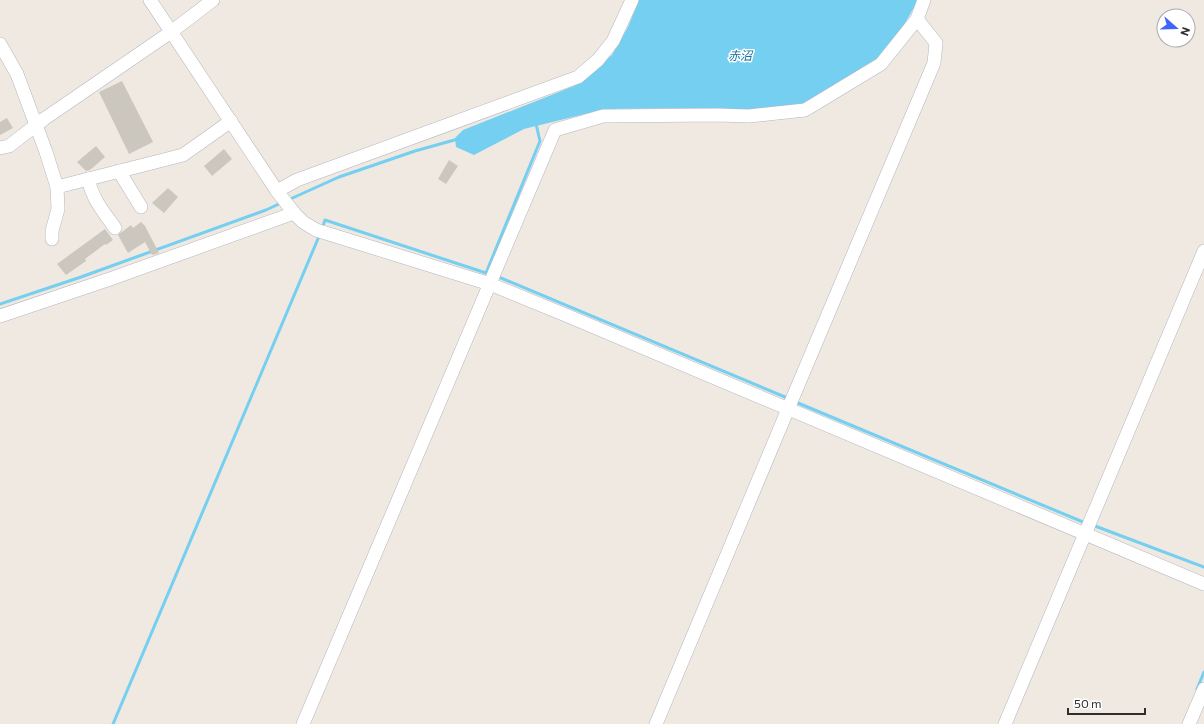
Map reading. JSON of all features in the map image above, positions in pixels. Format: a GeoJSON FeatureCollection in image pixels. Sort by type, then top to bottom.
{"type":"FeatureCollection","features":[{"type":"Feature","properties":{"kind":"street"},"geometry":{"type":"LineString","coordinates":[[150,0],[293,212],[303,222],[320,232],[490,284],[1204,584]]}},
{"type":"Feature","properties":{"kind":"street"},"geometry":{"type":"LineString","coordinates":[[0,148],[9,146],[142,50],[171,32],[213,0]]}},
{"type":"Feature","properties":{"kind":"street"},"geometry":{"type":"LineString","coordinates":[[280,194],[296,180],[578,77],[598,60],[613,42],[632,0]]}},
{"type":"Feature","properties":{"kind":"street"},"geometry":{"type":"LineString","coordinates":[[303,724],[554,130],[603,116],[748,116],[805,110],[881,64],[917,19],[924,0]]}},
{"type":"Feature","properties":{"kind":"street"},"geometry":{"type":"LineString","coordinates":[[656,724],[934,63],[936,43],[917,19]]}},
{"type":"Feature","properties":{"kind":"street"},"geometry":{"type":"LineString","coordinates":[[0,44],[17,74],[35,126],[46,152],[57,187],[58,209],[52,231],[52,239]]}},
{"type":"Feature","properties":{"kind":"street"},"geometry":{"type":"LineString","coordinates":[[57,187],[183,155],[231,121]]}},
{"type":"Feature","properties":{"kind":"street"},"geometry":{"type":"LineString","coordinates":[[119,171],[141,207]]}},
{"type":"Feature","properties":{"kind":"street"},"geometry":{"type":"LineString","coordinates":[[88,179],[91,192],[98,205],[115,228]]}},
{"type":"Feature","properties":{"kind":"street"},"geometry":{"type":"LineString","coordinates":[[0,316],[110,279],[293,212]]}},
{"type":"Feature","properties":{"kind":"street"},"geometry":{"type":"LineString","coordinates":[[1005,724],[1204,251]]}},
{"type":"Feature","properties":{"kind":"street"},"geometry":{"type":"LineString","coordinates":[[1189,724],[1204,689]]}},
{"type":"Feature","properties":{"kind":"water","name":"赤沼"},"geometry":{"type":"Polygon","coordinates":[[[639,0],[918,0],[903,27],[879,59],[802,104],[744,112],[719,108],[605,109],[524,129],[474,155],[456,147],[455,138],[463,130],[574,86],[612,55],[628,27],[639,0]]]}},
{"type":"Feature","properties":{"kind":"building"},"geometry":{"type":"Polygon","coordinates":[[[122,81],[153,142],[129,154],[99,92],[122,81]]]}},
{"type":"Feature","properties":{"kind":"building"},"geometry":{"type":"Polygon","coordinates":[[[7,118],[13,128],[0,135],[0,122],[7,118]]]}},
{"type":"Feature","properties":{"kind":"building"},"geometry":{"type":"Polygon","coordinates":[[[96,146],[105,157],[90,170],[86,171],[77,162],[96,146]]]}},
{"type":"Feature","properties":{"kind":"building"},"geometry":{"type":"Polygon","coordinates":[[[224,149],[232,159],[212,176],[204,166],[224,149]]]}},
{"type":"Feature","properties":{"kind":"building"},"geometry":{"type":"Polygon","coordinates":[[[449,160],[458,166],[446,184],[438,179],[449,160]]]}},
{"type":"Feature","properties":{"kind":"building"},"geometry":{"type":"Polygon","coordinates":[[[168,188],[178,197],[164,213],[152,203],[168,188]]]}},
{"type":"Feature","properties":{"kind":"building"},"geometry":{"type":"Polygon","coordinates":[[[141,222],[145,226],[159,253],[152,255],[145,242],[128,253],[118,235],[131,225],[133,228],[141,222]]]}},
{"type":"Feature","properties":{"kind":"building"},"geometry":{"type":"Polygon","coordinates":[[[105,229],[113,240],[106,245],[105,244],[85,259],[86,261],[66,275],[57,264],[105,229]]]}},
{"type":"Feature","properties":{"kind":"waterway"},"geometry":{"type":"LineString","coordinates":[[322,229],[325,220],[486,273],[540,141],[536,124]]}},
{"type":"Feature","properties":{"kind":"waterway"},"geometry":{"type":"LineString","coordinates":[[288,200],[339,177],[415,151],[458,139]]}},
{"type":"Feature","properties":{"kind":"waterway"},"geometry":{"type":"LineString","coordinates":[[0,304],[81,277],[266,210],[281,203]]}},
{"type":"Feature","properties":{"kind":"waterway"},"geometry":{"type":"LineString","coordinates":[[113,724],[320,234]]}},
{"type":"Feature","properties":{"kind":"waterway"},"geometry":{"type":"LineString","coordinates":[[501,278],[785,397]]}},
{"type":"Feature","properties":{"kind":"waterway"},"geometry":{"type":"LineString","coordinates":[[798,403],[1083,522]]}},
{"type":"Feature","properties":{"kind":"waterway"},"geometry":{"type":"LineString","coordinates":[[1095,526],[1204,567]]}},
{"type":"Feature","properties":{"kind":"waterway"},"geometry":{"type":"LineString","coordinates":[[1197,689],[1204,672]]}}]}
